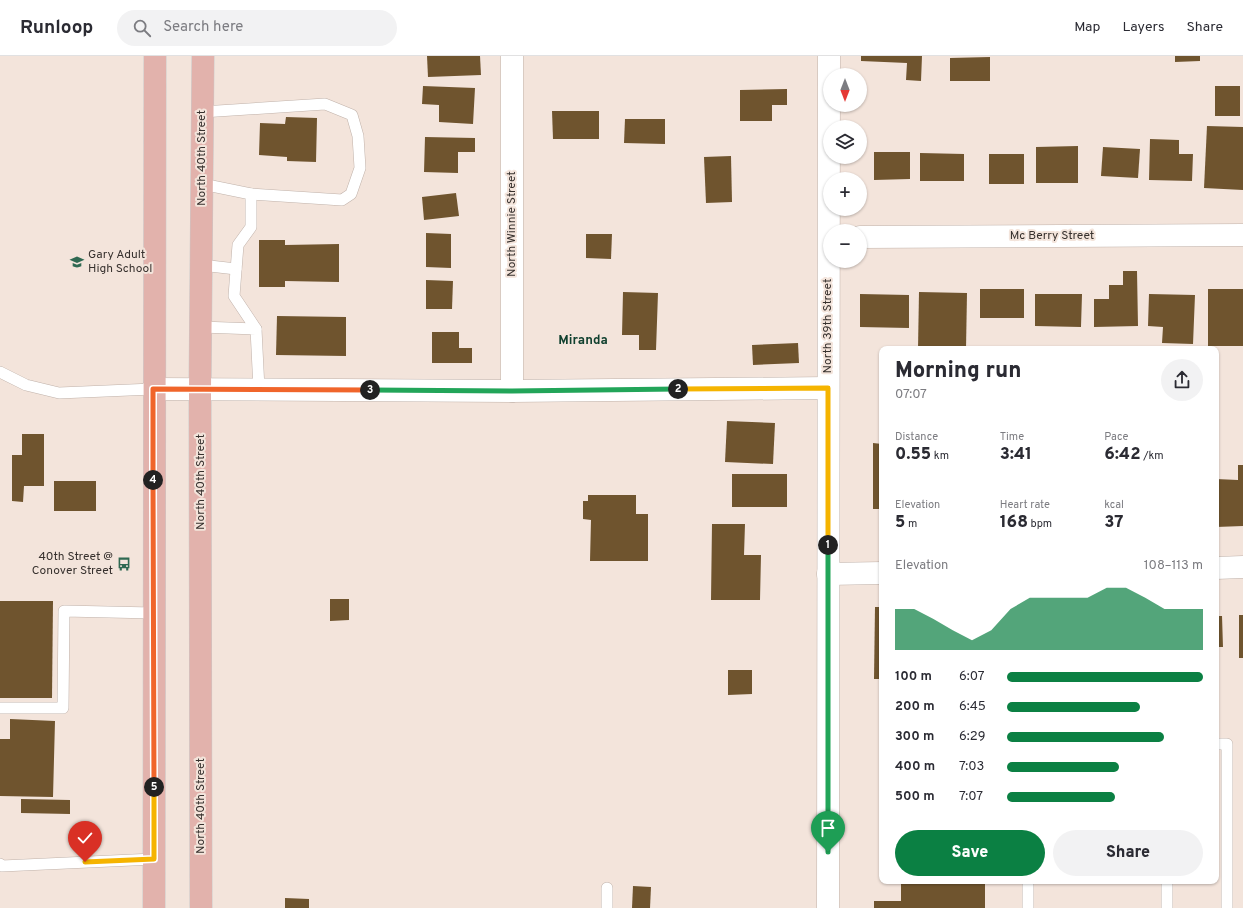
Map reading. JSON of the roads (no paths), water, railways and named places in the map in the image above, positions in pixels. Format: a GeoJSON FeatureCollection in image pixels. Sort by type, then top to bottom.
{"type":"FeatureCollection","features":[{"type":"Feature","properties":{"kind":"main road"},"geometry":{"type":"LineString","coordinates":[[154,908],[153,389],[155,56]]}},
{"type":"Feature","properties":{"kind":"main road","name":"North 40th Street"},"geometry":{"type":"LineString","coordinates":[[201,908],[200,389],[203,56]]}},
{"type":"Feature","properties":{"kind":"street","name":"North Winnie Street"},"geometry":{"type":"LineString","coordinates":[[512,56],[512,391]]}},
{"type":"Feature","properties":{"kind":"street","name":"North 39th Street"},"geometry":{"type":"LineString","coordinates":[[829,56],[829,224]]}},
{"type":"Feature","properties":{"kind":"street","name":"Mc Berry Street"},"geometry":{"type":"LineString","coordinates":[[867,237],[1243,235]]}},
{"type":"Feature","properties":{"kind":"street","name":"North 39th Street"},"geometry":{"type":"LineString","coordinates":[[828,908],[829,268]]}},
{"type":"Feature","properties":{"kind":"street"},"geometry":{"type":"LineString","coordinates":[[153,389],[512,391],[828,388]]}},
{"type":"Feature","properties":{"kind":"street"},"geometry":{"type":"LineString","coordinates":[[1219,568],[1243,568]]}},
{"type":"Feature","properties":{"kind":"street"},"geometry":{"type":"LineString","coordinates":[[828,574],[879,573]]}},
{"type":"Feature","properties":{"kind":"lane"},"geometry":{"type":"LineString","coordinates":[[202,112],[325,104],[352,115],[358,136],[360,168],[351,194],[342,200],[251,194],[202,184]]}},
{"type":"Feature","properties":{"kind":"lane"},"geometry":{"type":"LineString","coordinates":[[251,194],[251,227],[238,245],[234,296],[256,329],[259,389]]}},
{"type":"Feature","properties":{"kind":"lane"},"geometry":{"type":"LineString","coordinates":[[201,265],[236,269]]}},
{"type":"Feature","properties":{"kind":"lane"},"geometry":{"type":"LineString","coordinates":[[201,327],[256,329]]}},
{"type":"Feature","properties":{"kind":"lane"},"geometry":{"type":"LineString","coordinates":[[0,372],[26,384],[59,393],[153,389]]}},
{"type":"Feature","properties":{"kind":"lane"},"geometry":{"type":"LineString","coordinates":[[0,708],[63,708],[64,611],[153,612]]}},
{"type":"Feature","properties":{"kind":"lane"},"geometry":{"type":"LineString","coordinates":[[1219,744],[1227,744],[1227,908]]}},
{"type":"Feature","properties":{"kind":"lane"},"geometry":{"type":"LineString","coordinates":[[0,864],[2,866],[154,859]]}},
{"type":"Feature","properties":{"kind":"lane"},"geometry":{"type":"LineString","coordinates":[[1028,884],[1028,908]]}},
{"type":"Feature","properties":{"kind":"lane"},"geometry":{"type":"LineString","coordinates":[[1167,884],[1167,908]]}},
{"type":"Feature","properties":{"kind":"lane"},"geometry":{"type":"LineString","coordinates":[[607,888],[607,908]]}},
{"type":"Feature","properties":{"kind":"place","name":"Gary Adult High School"},"geometry":{"type":"Point","coordinates":[77,262]}},
{"type":"Feature","properties":{"kind":"place","name":"40th Street @ Conover Street"},"geometry":{"type":"Point","coordinates":[124,564]}},
{"type":"Feature","properties":{"kind":"district","name":"Miranda"},"geometry":{"type":"Point","coordinates":[583,341]}}]}
